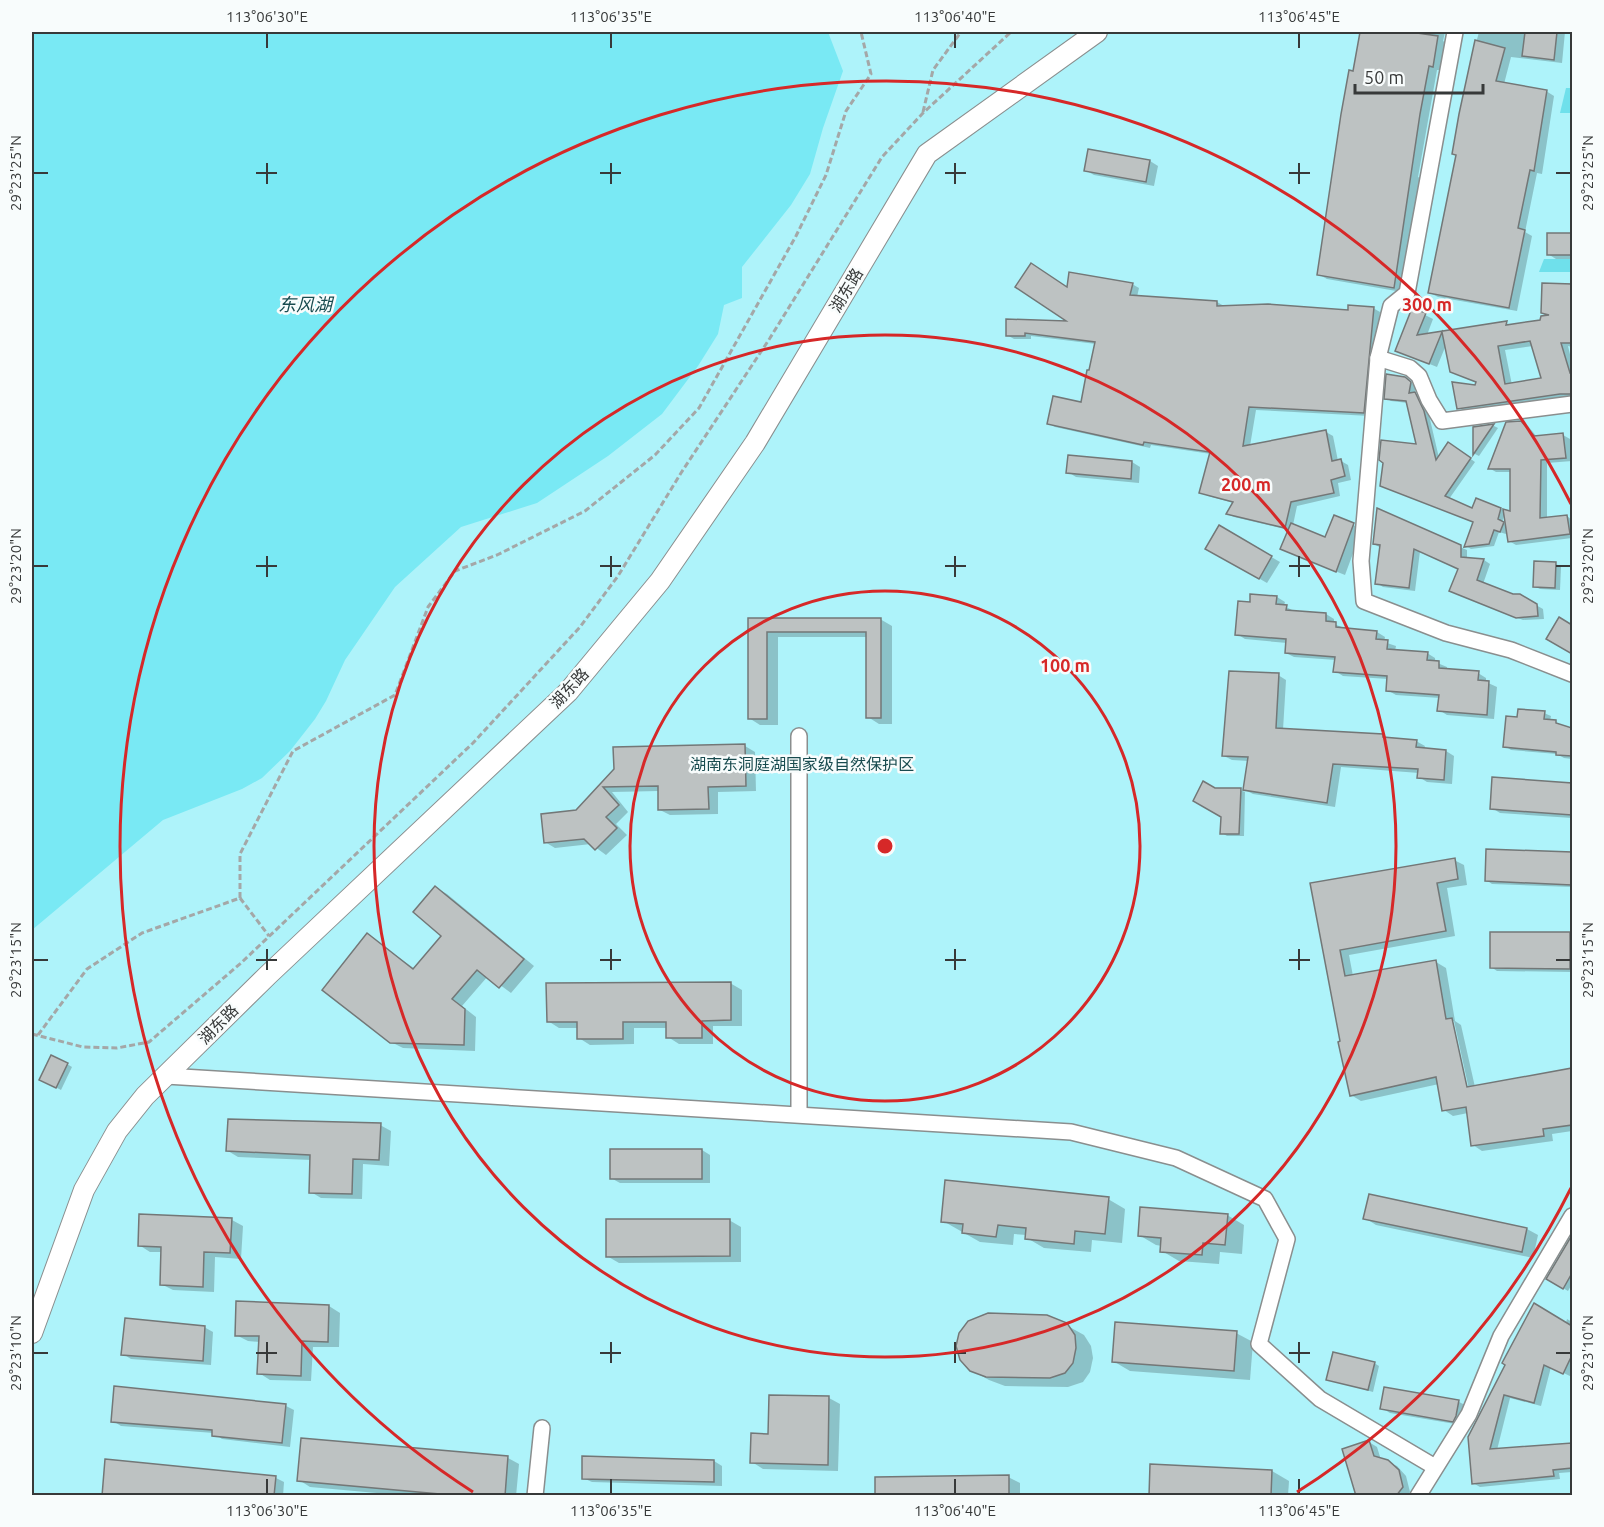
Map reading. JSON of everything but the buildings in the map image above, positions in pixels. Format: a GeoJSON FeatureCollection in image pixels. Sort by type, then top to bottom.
{"type":"FeatureCollection","features":[{"type":"Feature","properties":{"kind":"street","name":"湖东路"},"geometry":{"type":"LineString","coordinates":[[32,1334],[84,1191],[117,1131],[145,1096],[268,975],[568,692],[660,581],[755,442],[927,154],[1097,32]]}},
{"type":"Feature","properties":{"kind":"street"},"geometry":{"type":"LineString","coordinates":[[1455,32],[1407,293],[1391,306],[1378,358],[1361,561],[1364,601],[1446,633],[1511,650],[1572,674]]}},
{"type":"Feature","properties":{"kind":"street"},"geometry":{"type":"LineString","coordinates":[[1378,358],[1410,368],[1419,376],[1429,400],[1442,421],[1572,404]]}},
{"type":"Feature","properties":{"kind":"street"},"geometry":{"type":"LineString","coordinates":[[799,736],[799,1114]]}},
{"type":"Feature","properties":{"kind":"street"},"geometry":{"type":"LineString","coordinates":[[166,1076],[1071,1132],[1176,1158],[1265,1199],[1287,1239],[1259,1344],[1320,1399],[1436,1467]]}},
{"type":"Feature","properties":{"kind":"street"},"geometry":{"type":"LineString","coordinates":[[1418,1496],[1469,1414],[1501,1336],[1572,1216]]}},
{"type":"Feature","properties":{"kind":"street"},"geometry":{"type":"LineString","coordinates":[[535,1496],[542,1428]]}},
{"type":"Feature","properties":{"kind":"path"},"geometry":{"type":"LineString","coordinates":[[269,936],[240,898],[240,854],[293,751],[395,695],[428,608],[455,571],[497,555],[585,511],[655,455],[699,408],[796,236],[826,175],[846,111],[871,74],[861,32]]}},
{"type":"Feature","properties":{"kind":"path"},"geometry":{"type":"LineString","coordinates":[[923,113],[933,69],[961,32]]}},
{"type":"Feature","properties":{"kind":"path"},"geometry":{"type":"LineString","coordinates":[[32,1034],[83,1047],[117,1048],[149,1042],[241,963],[473,743],[580,627],[618,576],[882,157],[923,113],[1011,32]]}},
{"type":"Feature","properties":{"kind":"path"},"geometry":{"type":"LineString","coordinates":[[38,1035],[87,969],[142,933],[240,898]]}},
{"type":"Feature","properties":{"kind":"green space","name":"湖南东洞庭湖国家级自然保护区"},"geometry":{"type":"Polygon","coordinates":[[[32,32],[1572,32],[1572,1495],[32,1495],[32,32]]]}},
{"type":"Feature","properties":{"kind":"shaded area"},"geometry":{"type":"Polygon","coordinates":[[[1566,88],[1572,88],[1572,113],[1560,113],[1566,88]]]}},
{"type":"Feature","properties":{"kind":"shaded area"},"geometry":{"type":"Polygon","coordinates":[[[1544,259],[1572,259],[1572,272],[1539,272],[1544,259]]]}},
{"type":"Feature","properties":{"kind":"water","name":"东风湖"},"geometry":{"type":"Polygon","coordinates":[[[32,32],[828,32],[843,71],[810,174],[791,205],[742,267],[742,298],[724,305],[718,334],[698,366],[662,414],[608,456],[537,503],[461,527],[395,587],[345,660],[315,719],[290,751],[262,778],[242,789],[163,820],[32,930],[32,32]]]}}]}
